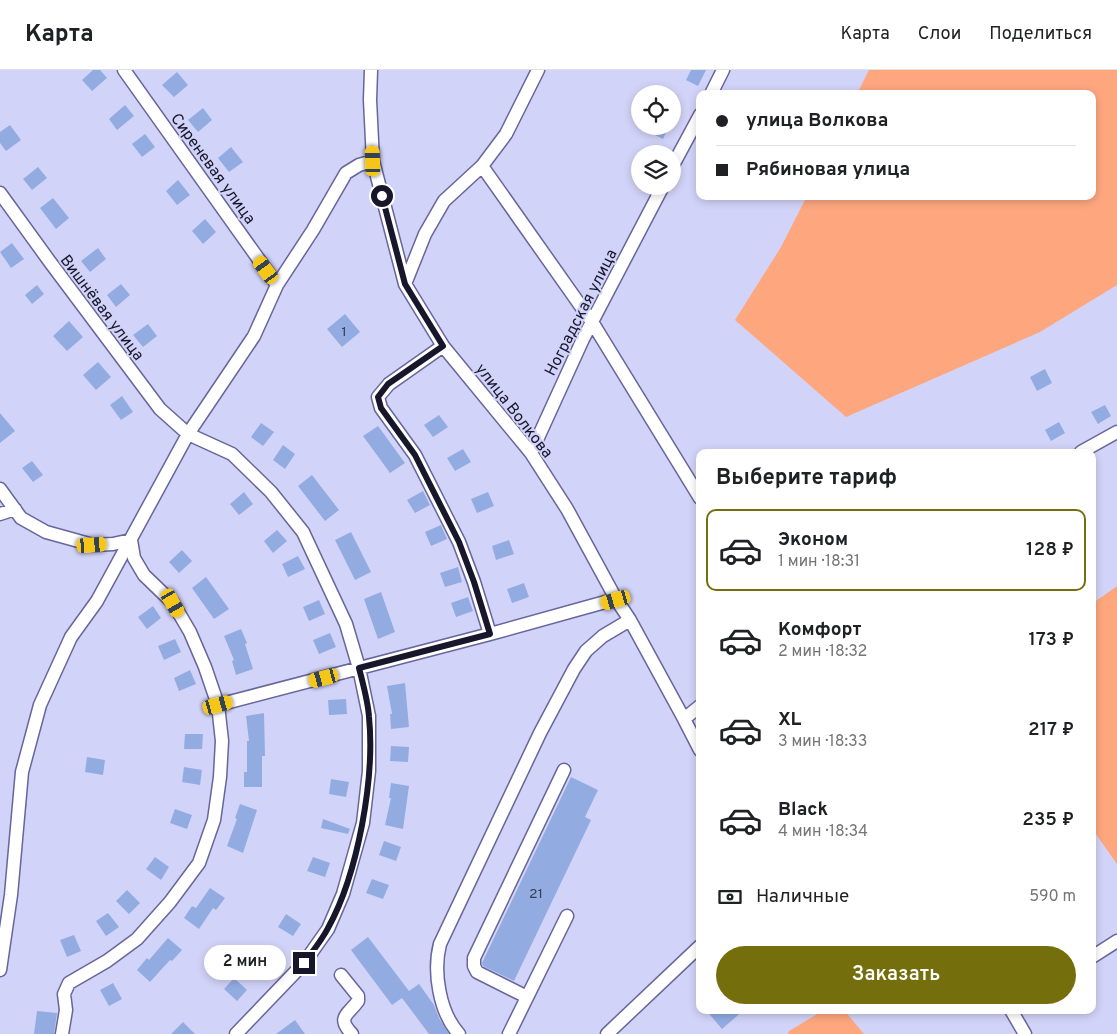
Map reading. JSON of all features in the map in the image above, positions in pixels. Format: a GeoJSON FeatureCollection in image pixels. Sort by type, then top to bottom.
{"type":"FeatureCollection","features":[{"type":"Feature","properties":{"kind":"street","name":"Сиреневая улица"},"geometry":{"type":"LineString","coordinates":[[124,70],[277,285]]}},
{"type":"Feature","properties":{"kind":"street","name":"улица Волкова"},"geometry":{"type":"LineString","coordinates":[[371,70],[370,100],[373,161],[405,284],[443,346],[530,453],[567,510],[616,600],[630,620],[696,742]]}},
{"type":"Feature","properties":{"kind":"street"},"geometry":{"type":"LineString","coordinates":[[405,284],[424,234],[444,201],[482,166],[506,134],[538,70]]}},
{"type":"Feature","properties":{"kind":"street"},"geometry":{"type":"LineString","coordinates":[[713,90],[723,70]]}},
{"type":"Feature","properties":{"kind":"street"},"geometry":{"type":"LineString","coordinates":[[681,150],[696,122]]}},
{"type":"Feature","properties":{"kind":"street"},"geometry":{"type":"LineString","coordinates":[[0,970],[11,896],[22,772],[40,705],[72,637],[97,601],[188,434],[254,336],[277,285],[313,230],[346,173],[359,165],[373,161]]}},
{"type":"Feature","properties":{"kind":"street"},"geometry":{"type":"LineString","coordinates":[[482,166],[592,322],[696,491]]}},
{"type":"Feature","properties":{"kind":"street","name":"Вишнёвая улица"},"geometry":{"type":"LineString","coordinates":[[0,193],[160,409],[188,434],[232,454],[271,492],[303,532],[346,624],[359,668],[369,716],[369,771],[363,823],[343,894],[328,929],[304,963],[236,1034]]}},
{"type":"Feature","properties":{"kind":"street","name":"Ноградская улица"},"geometry":{"type":"LineString","coordinates":[[530,453],[592,322],[658,195]]}},
{"type":"Feature","properties":{"kind":"street"},"geometry":{"type":"LineString","coordinates":[[443,346],[388,384],[378,397],[381,408],[415,455],[459,542],[490,634]]}},
{"type":"Feature","properties":{"kind":"street"},"geometry":{"type":"LineString","coordinates":[[1086,449],[1117,432]]}},
{"type":"Feature","properties":{"kind":"street"},"geometry":{"type":"LineString","coordinates":[[0,489],[21,518],[46,532],[92,545],[113,544],[131,540]]}},
{"type":"Feature","properties":{"kind":"street"},"geometry":{"type":"LineString","coordinates":[[0,507],[15,509]]}},
{"type":"Feature","properties":{"kind":"street"},"geometry":{"type":"LineString","coordinates":[[0,514],[15,509]]}},
{"type":"Feature","properties":{"kind":"street"},"geometry":{"type":"LineString","coordinates":[[62,1034],[66,1010],[64,994],[69,983],[107,960],[136,939],[170,902],[198,863],[214,820],[220,777],[222,741],[218,705],[190,632],[173,603],[144,575],[134,558],[131,540]]}},
{"type":"Feature","properties":{"kind":"street"},"geometry":{"type":"LineString","coordinates":[[218,705],[616,600]]}},
{"type":"Feature","properties":{"kind":"street"},"geometry":{"type":"LineString","coordinates":[[459,1034],[443,1007],[437,956],[440,944],[540,734],[574,670],[586,651],[603,636],[630,620]]}},
{"type":"Feature","properties":{"kind":"street"},"geometry":{"type":"LineString","coordinates":[[684,719],[696,709]]}},
{"type":"Feature","properties":{"kind":"street"},"geometry":{"type":"LineString","coordinates":[[527,997],[477,972],[474,966],[474,958],[564,770]]}},
{"type":"Feature","properties":{"kind":"street"},"geometry":{"type":"LineString","coordinates":[[509,1034],[567,916]]}},
{"type":"Feature","properties":{"kind":"street"},"geometry":{"type":"LineString","coordinates":[[1096,954],[1117,941]]}},
{"type":"Feature","properties":{"kind":"street"},"geometry":{"type":"LineString","coordinates":[[607,1034],[696,950]]}},
{"type":"Feature","properties":{"kind":"street"},"geometry":{"type":"LineString","coordinates":[[340,974],[358,996],[358,1001],[345,1014],[344,1022],[346,1028],[352,1034]]}},
{"type":"Feature","properties":{"kind":"street"},"geometry":{"type":"LineString","coordinates":[[1013,1014],[1025,1034]]}},
{"type":"Feature","properties":{"kind":"shaded area"},"geometry":{"type":"Polygon","coordinates":[[[869,70],[1117,70],[1117,285],[1040,332],[846,417],[735,320],[781,247],[805,200],[1096,200],[1096,90],[859,90],[869,70]]]}},
{"type":"Feature","properties":{"kind":"shaded area"},"geometry":{"type":"Polygon","coordinates":[[[1117,586],[1117,864],[1096,834],[1096,601],[1117,586]]]}},
{"type":"Feature","properties":{"kind":"shaded area"},"geometry":{"type":"Polygon","coordinates":[[[817,1014],[847,1014],[864,1034],[788,1034],[789,1031],[817,1014]]]}},
{"type":"Feature","properties":{"kind":"building"},"geometry":{"type":"Polygon","coordinates":[[[93,70],[100,70],[107,78],[92,91],[82,80],[93,70]]]}},
{"type":"Feature","properties":{"kind":"building"},"geometry":{"type":"Polygon","coordinates":[[[691,70],[706,70],[698,86],[686,80],[691,70]]]}},
{"type":"Feature","properties":{"kind":"building"},"geometry":{"type":"Polygon","coordinates":[[[177,72],[188,85],[174,97],[162,85],[177,72]]]}},
{"type":"Feature","properties":{"kind":"building"},"geometry":{"type":"Polygon","coordinates":[[[125,105],[134,116],[117,130],[109,119],[125,105]]]}},
{"type":"Feature","properties":{"kind":"building"},"geometry":{"type":"Polygon","coordinates":[[[203,108],[212,120],[198,132],[188,120],[203,108]]]}},
{"type":"Feature","properties":{"kind":"building"},"geometry":{"type":"Polygon","coordinates":[[[10,125],[21,140],[6,151],[0,143],[0,132],[10,125]]]}},
{"type":"Feature","properties":{"kind":"building"},"geometry":{"type":"Polygon","coordinates":[[[145,134],[155,147],[142,157],[132,144],[145,134]]]}},
{"type":"Feature","properties":{"kind":"building"},"geometry":{"type":"Polygon","coordinates":[[[655,135],[665,135],[663,139],[655,135]]]}},
{"type":"Feature","properties":{"kind":"building"},"geometry":{"type":"Polygon","coordinates":[[[231,147],[243,162],[229,172],[218,158],[231,147]]]}},
{"type":"Feature","properties":{"kind":"building"},"geometry":{"type":"Polygon","coordinates":[[[38,167],[47,178],[32,190],[23,179],[38,167]]]}},
{"type":"Feature","properties":{"kind":"building"},"geometry":{"type":"Polygon","coordinates":[[[178,180],[190,195],[177,205],[166,191],[178,180]]]}},
{"type":"Feature","properties":{"kind":"building"},"geometry":{"type":"Polygon","coordinates":[[[53,198],[69,218],[56,229],[40,208],[53,198]]]}},
{"type":"Feature","properties":{"kind":"building"},"geometry":{"type":"Polygon","coordinates":[[[205,219],[216,232],[203,244],[192,231],[205,219]]]}},
{"type":"Feature","properties":{"kind":"building"},"geometry":{"type":"Polygon","coordinates":[[[12,243],[24,259],[11,268],[0,252],[12,243]]]}},
{"type":"Feature","properties":{"kind":"building"},"geometry":{"type":"Polygon","coordinates":[[[98,248],[106,259],[90,272],[81,261],[98,248]]]}},
{"type":"Feature","properties":{"kind":"building"},"geometry":{"type":"Polygon","coordinates":[[[121,284],[130,295],[116,307],[107,295],[121,284]]]}},
{"type":"Feature","properties":{"kind":"building"},"geometry":{"type":"Polygon","coordinates":[[[37,285],[44,294],[32,304],[25,295],[37,285]]]}},
{"type":"Feature","properties":{"kind":"building"},"geometry":{"type":"Polygon","coordinates":[[[345,314],[360,332],[342,347],[327,329],[345,314]]]}},
{"type":"Feature","properties":{"kind":"building"},"geometry":{"type":"Polygon","coordinates":[[[69,321],[83,337],[67,351],[53,336],[69,321]]]}},
{"type":"Feature","properties":{"kind":"building"},"geometry":{"type":"Polygon","coordinates":[[[148,324],[157,336],[143,347],[133,335],[148,324]]]}},
{"type":"Feature","properties":{"kind":"building"},"geometry":{"type":"Polygon","coordinates":[[[98,362],[111,377],[96,390],[83,375],[98,362]]]}},
{"type":"Feature","properties":{"kind":"building"},"geometry":{"type":"Polygon","coordinates":[[[1045,369],[1052,383],[1037,391],[1030,377],[1045,369]]]}},
{"type":"Feature","properties":{"kind":"building"},"geometry":{"type":"Polygon","coordinates":[[[122,396],[133,412],[121,420],[110,405],[122,396]]]}},
{"type":"Feature","properties":{"kind":"building"},"geometry":{"type":"Polygon","coordinates":[[[1105,405],[1111,416],[1098,424],[1091,412],[1105,405]]]}},
{"type":"Feature","properties":{"kind":"building"},"geometry":{"type":"Polygon","coordinates":[[[0,413],[15,431],[0,443],[0,413]]]}},
{"type":"Feature","properties":{"kind":"building"},"geometry":{"type":"Polygon","coordinates":[[[439,415],[448,427],[433,437],[424,425],[439,415]]]}},
{"type":"Feature","properties":{"kind":"building"},"geometry":{"type":"Polygon","coordinates":[[[1059,422],[1065,433],[1051,441],[1045,430],[1059,422]]]}},
{"type":"Feature","properties":{"kind":"building"},"geometry":{"type":"Polygon","coordinates":[[[261,423],[274,432],[263,446],[251,437],[261,423]]]}},
{"type":"Feature","properties":{"kind":"building"},"geometry":{"type":"Polygon","coordinates":[[[378,426],[405,463],[390,473],[363,436],[378,426]]]}},
{"type":"Feature","properties":{"kind":"building"},"geometry":{"type":"Polygon","coordinates":[[[283,445],[295,454],[285,469],[273,460],[283,445]]]}},
{"type":"Feature","properties":{"kind":"building"},"geometry":{"type":"Polygon","coordinates":[[[463,449],[471,462],[455,471],[447,458],[463,449]]]}},
{"type":"Feature","properties":{"kind":"building"},"geometry":{"type":"Polygon","coordinates":[[[32,461],[43,475],[33,482],[22,468],[32,461]]]}},
{"type":"Feature","properties":{"kind":"building"},"geometry":{"type":"Polygon","coordinates":[[[312,475],[339,510],[325,521],[298,486],[312,475]]]}},
{"type":"Feature","properties":{"kind":"building"},"geometry":{"type":"Polygon","coordinates":[[[423,491],[430,505],[415,513],[407,500],[423,491]]]}},
{"type":"Feature","properties":{"kind":"building"},"geometry":{"type":"Polygon","coordinates":[[[244,492],[253,504],[239,515],[230,504],[244,492]]]}},
{"type":"Feature","properties":{"kind":"building"},"geometry":{"type":"Polygon","coordinates":[[[488,492],[494,506],[477,513],[471,499],[488,492]]]}},
{"type":"Feature","properties":{"kind":"building"},"geometry":{"type":"Polygon","coordinates":[[[441,525],[447,539],[431,546],[425,532],[441,525]]]}},
{"type":"Feature","properties":{"kind":"building"},"geometry":{"type":"Polygon","coordinates":[[[277,530],[287,541],[273,553],[264,541],[277,530]]]}},
{"type":"Feature","properties":{"kind":"building"},"geometry":{"type":"Polygon","coordinates":[[[351,532],[371,572],[355,580],[335,540],[351,532]]]}},
{"type":"Feature","properties":{"kind":"building"},"geometry":{"type":"Polygon","coordinates":[[[509,540],[514,554],[496,560],[492,546],[509,540]]]}},
{"type":"Feature","properties":{"kind":"building"},"geometry":{"type":"Polygon","coordinates":[[[182,550],[192,561],[179,573],[169,562],[182,550]]]}},
{"type":"Feature","properties":{"kind":"building"},"geometry":{"type":"Polygon","coordinates":[[[298,556],[305,569],[288,577],[282,564],[298,556]]]}},
{"type":"Feature","properties":{"kind":"building"},"geometry":{"type":"Polygon","coordinates":[[[458,567],[462,582],[445,587],[440,573],[458,567]]]}},
{"type":"Feature","properties":{"kind":"building"},"geometry":{"type":"Polygon","coordinates":[[[206,577],[229,609],[214,619],[192,588],[206,577]]]}},
{"type":"Feature","properties":{"kind":"building"},"geometry":{"type":"Polygon","coordinates":[[[524,583],[529,597],[512,603],[507,589],[524,583]]]}},
{"type":"Feature","properties":{"kind":"building"},"geometry":{"type":"Polygon","coordinates":[[[381,592],[395,632],[378,639],[364,599],[381,592]]]}},
{"type":"Feature","properties":{"kind":"building"},"geometry":{"type":"Polygon","coordinates":[[[468,597],[473,611],[456,617],[451,603],[468,597]]]}},
{"type":"Feature","properties":{"kind":"building"},"geometry":{"type":"Polygon","coordinates":[[[319,600],[325,614],[309,621],[303,607],[319,600]]]}},
{"type":"Feature","properties":{"kind":"building"},"geometry":{"type":"Polygon","coordinates":[[[153,606],[161,618],[147,629],[138,617],[153,606]]]}},
{"type":"Feature","properties":{"kind":"building"},"geometry":{"type":"Polygon","coordinates":[[[241,629],[247,643],[245,644],[253,669],[236,675],[232,661],[234,660],[224,636],[241,629]]]}},
{"type":"Feature","properties":{"kind":"building"},"geometry":{"type":"Polygon","coordinates":[[[330,633],[336,647],[319,654],[313,640],[330,633]]]}},
{"type":"Feature","properties":{"kind":"building"},"geometry":{"type":"Polygon","coordinates":[[[175,639],[181,652],[164,660],[158,646],[175,639]]]}},
{"type":"Feature","properties":{"kind":"building"},"geometry":{"type":"Polygon","coordinates":[[[190,670],[196,684],[179,691],[174,678],[190,670]]]}},
{"type":"Feature","properties":{"kind":"building"},"geometry":{"type":"Polygon","coordinates":[[[405,683],[409,727],[391,729],[390,714],[392,714],[387,686],[405,683]]]}},
{"type":"Feature","properties":{"kind":"building"},"geometry":{"type":"Polygon","coordinates":[[[346,699],[347,714],[329,715],[328,700],[346,699]]]}},
{"type":"Feature","properties":{"kind":"building"},"geometry":{"type":"Polygon","coordinates":[[[264,713],[265,756],[262,756],[262,787],[244,787],[244,772],[247,772],[247,741],[249,741],[246,716],[264,713]]]}},
{"type":"Feature","properties":{"kind":"building"},"geometry":{"type":"Polygon","coordinates":[[[185,734],[203,734],[202,749],[184,749],[185,734]]]}},
{"type":"Feature","properties":{"kind":"building"},"geometry":{"type":"Polygon","coordinates":[[[391,746],[409,747],[408,762],[390,761],[391,746]]]}},
{"type":"Feature","properties":{"kind":"building"},"geometry":{"type":"Polygon","coordinates":[[[87,757],[105,760],[103,775],[85,772],[87,757]]]}},
{"type":"Feature","properties":{"kind":"building"},"geometry":{"type":"Polygon","coordinates":[[[184,767],[202,770],[200,785],[182,782],[184,767]]]}},
{"type":"Feature","properties":{"kind":"building"},"geometry":{"type":"Polygon","coordinates":[[[571,777],[598,790],[585,817],[591,820],[514,981],[483,966],[482,963],[571,777]]]}},
{"type":"Feature","properties":{"kind":"building"},"geometry":{"type":"Polygon","coordinates":[[[331,779],[349,782],[346,797],[329,794],[331,779]]]}},
{"type":"Feature","properties":{"kind":"building"},"geometry":{"type":"Polygon","coordinates":[[[391,783],[409,786],[403,829],[385,825],[391,798],[389,798],[391,783]]]}},
{"type":"Feature","properties":{"kind":"building"},"geometry":{"type":"Polygon","coordinates":[[[240,804],[257,810],[243,853],[227,846],[237,819],[235,818],[240,804]]]}},
{"type":"Feature","properties":{"kind":"building"},"geometry":{"type":"Polygon","coordinates":[[[175,809],[192,815],[187,829],[170,823],[175,809]]]}},
{"type":"Feature","properties":{"kind":"building"},"geometry":{"type":"Polygon","coordinates":[[[323,819],[350,829],[348,834],[321,828],[323,819]]]}},
{"type":"Feature","properties":{"kind":"building"},"geometry":{"type":"Polygon","coordinates":[[[384,841],[401,847],[396,861],[379,855],[384,841]]]}},
{"type":"Feature","properties":{"kind":"building"},"geometry":{"type":"Polygon","coordinates":[[[155,857],[169,867],[161,880],[146,869],[155,857]]]}},
{"type":"Feature","properties":{"kind":"building"},"geometry":{"type":"Polygon","coordinates":[[[313,857],[330,863],[325,877],[307,871],[313,857]]]}},
{"type":"Feature","properties":{"kind":"building"},"geometry":{"type":"Polygon","coordinates":[[[372,879],[389,885],[383,899],[366,893],[372,879]]]}},
{"type":"Feature","properties":{"kind":"building"},"geometry":{"type":"Polygon","coordinates":[[[210,888],[225,898],[216,910],[213,908],[199,929],[184,918],[192,906],[196,908],[210,888]]]}},
{"type":"Feature","properties":{"kind":"building"},"geometry":{"type":"Polygon","coordinates":[[[127,890],[140,903],[129,914],[116,901],[127,890]]]}},
{"type":"Feature","properties":{"kind":"building"},"geometry":{"type":"Polygon","coordinates":[[[108,913],[119,927],[106,936],[96,921],[108,913]]]}},
{"type":"Feature","properties":{"kind":"building"},"geometry":{"type":"Polygon","coordinates":[[[286,914],[301,924],[293,936],[278,927],[286,914]]]}},
{"type":"Feature","properties":{"kind":"building"},"geometry":{"type":"Polygon","coordinates":[[[74,935],[81,951],[67,957],[60,940],[74,935]]]}},
{"type":"Feature","properties":{"kind":"building"},"geometry":{"type":"Polygon","coordinates":[[[368,937],[409,991],[419,984],[434,1005],[439,1018],[449,1034],[429,1034],[402,998],[392,1005],[351,950],[368,937]]]}},
{"type":"Feature","properties":{"kind":"building"},"geometry":{"type":"Polygon","coordinates":[[[168,938],[182,950],[150,982],[137,970],[147,958],[149,960],[168,938]]]}},
{"type":"Feature","properties":{"kind":"building"},"geometry":{"type":"Polygon","coordinates":[[[256,954],[270,965],[261,977],[247,966],[256,954]]]}},
{"type":"Feature","properties":{"kind":"building"},"geometry":{"type":"Polygon","coordinates":[[[234,978],[247,990],[237,1001],[224,989],[234,978]]]}},
{"type":"Feature","properties":{"kind":"building"},"geometry":{"type":"Polygon","coordinates":[[[113,983],[122,999],[109,1006],[100,990],[113,983]]]}},
{"type":"Feature","properties":{"kind":"building"},"geometry":{"type":"Polygon","coordinates":[[[37,1011],[57,1013],[54,1034],[34,1034],[37,1011]]]}},
{"type":"Feature","properties":{"kind":"building"},"geometry":{"type":"Polygon","coordinates":[[[709,1014],[739,1014],[722,1029],[709,1014]]]}},
{"type":"Feature","properties":{"kind":"building"},"geometry":{"type":"Polygon","coordinates":[[[295,1020],[305,1034],[276,1034],[295,1020]]]}},
{"type":"Feature","properties":{"kind":"building"},"geometry":{"type":"Polygon","coordinates":[[[183,1022],[195,1034],[171,1034],[183,1022]]]}},
{"type":"Feature","properties":{"kind":"route"},"geometry":{"type":"LineString","coordinates":[[304,963],[328,929],[343,894],[363,823],[369,771],[369,716],[359,668],[490,634],[459,542],[415,455],[381,408],[378,397],[388,384],[443,346],[405,284],[382,196]]}}]}
